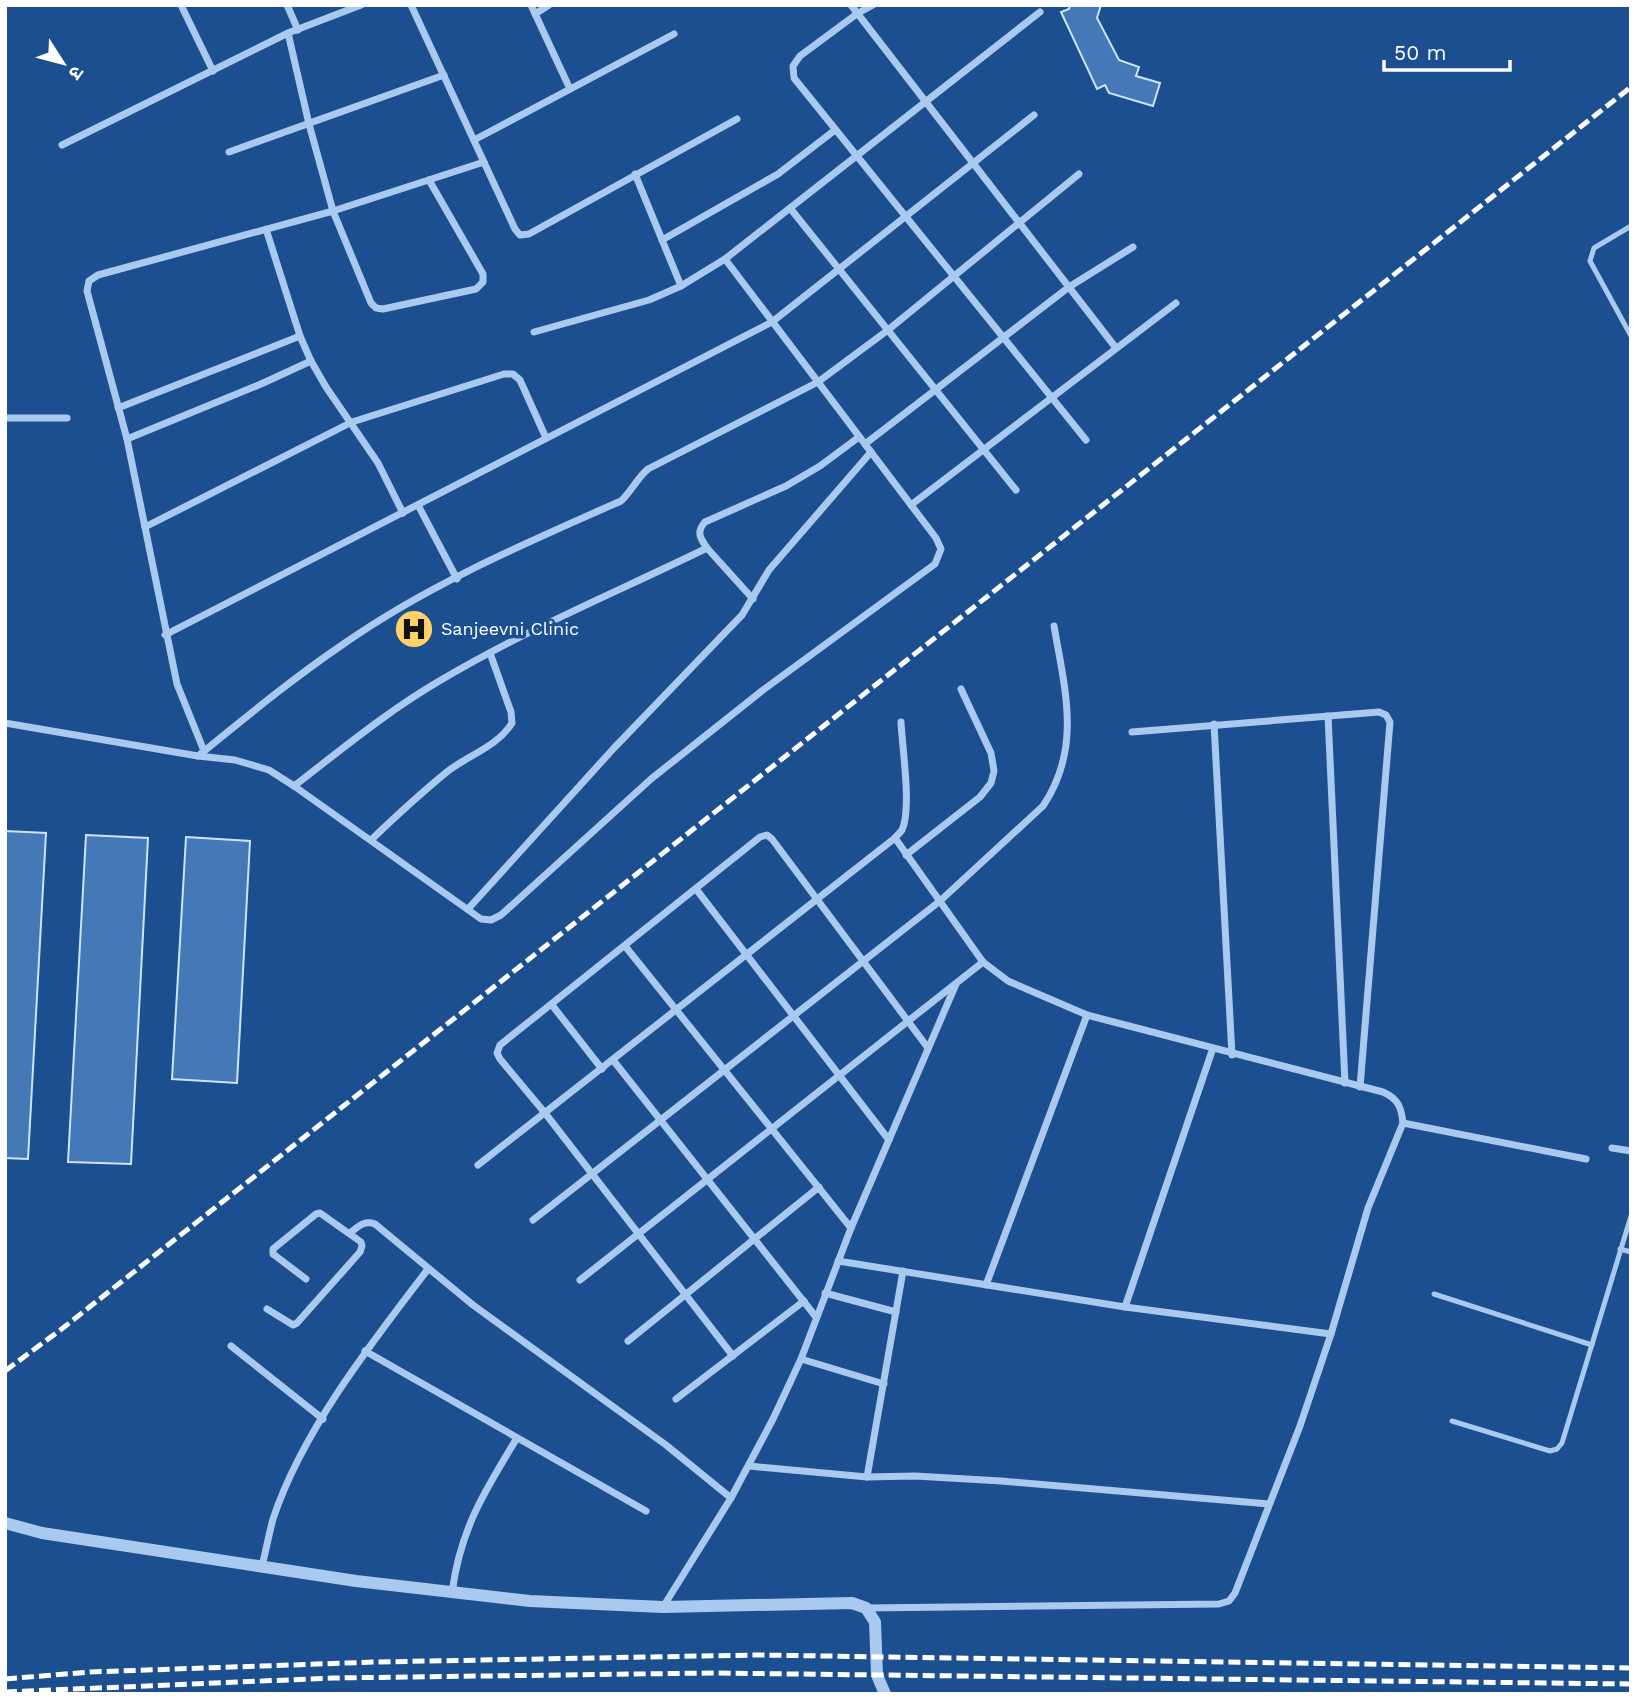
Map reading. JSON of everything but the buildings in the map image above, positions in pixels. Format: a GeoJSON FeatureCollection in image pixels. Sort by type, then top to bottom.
{"type":"FeatureCollection","features":[{"type":"Feature","properties":{"kind":"street"},"geometry":{"type":"LineString","coordinates":[[181,5],[213,71]]}},
{"type":"Feature","properties":{"kind":"street"},"geometry":{"type":"LineString","coordinates":[[287,5],[298,30]]}},
{"type":"Feature","properties":{"kind":"street"},"geometry":{"type":"LineString","coordinates":[[62,145],[288,33],[361,5]]}},
{"type":"Feature","properties":{"kind":"street"},"geometry":{"type":"LineString","coordinates":[[411,5],[520,235],[528,234],[737,119]]}},
{"type":"Feature","properties":{"kind":"street"},"geometry":{"type":"LineString","coordinates":[[531,5],[570,89]]}},
{"type":"Feature","properties":{"kind":"street"},"geometry":{"type":"LineString","coordinates":[[535,14],[549,5]]}},
{"type":"Feature","properties":{"kind":"street"},"geometry":{"type":"LineString","coordinates":[[851,5],[1115,348]]}},
{"type":"Feature","properties":{"kind":"street"},"geometry":{"type":"LineString","coordinates":[[873,5],[800,56],[793,65],[794,78],[1086,440]]}},
{"type":"Feature","properties":{"kind":"street"},"geometry":{"type":"LineString","coordinates":[[534,332],[649,300],[681,286],[725,259],[1040,12]]}},
{"type":"Feature","properties":{"kind":"street"},"geometry":{"type":"LineString","coordinates":[[288,33],[333,211],[371,303],[376,308],[383,309],[476,289],[482,282],[484,274],[429,180]]}},
{"type":"Feature","properties":{"kind":"street"},"geometry":{"type":"LineString","coordinates":[[474,140],[674,34]]}},
{"type":"Feature","properties":{"kind":"street"},"geometry":{"type":"LineString","coordinates":[[229,152],[444,75]]}},
{"type":"Feature","properties":{"kind":"street"},"geometry":{"type":"LineString","coordinates":[[165,635],[772,322],[1034,115]]}},
{"type":"Feature","properties":{"kind":"street"},"geometry":{"type":"LineString","coordinates":[[662,240],[778,174],[835,130]]}},
{"type":"Feature","properties":{"kind":"street"},"geometry":{"type":"LineString","coordinates":[[201,753],[177,684],[165,635],[127,439],[87,291],[89,281],[97,275],[333,211],[484,162]]}},
{"type":"Feature","properties":{"kind":"street"},"geometry":{"type":"LineString","coordinates":[[635,174],[681,286]]}},
{"type":"Feature","properties":{"kind":"street"},"geometry":{"type":"LineString","coordinates":[[201,753],[342,644],[403,607],[505,552],[621,501],[648,469],[818,382],[888,330],[1079,174]]}},
{"type":"Feature","properties":{"kind":"street"},"geometry":{"type":"LineString","coordinates":[[790,208],[1016,490]]}},
{"type":"Feature","properties":{"kind":"street"},"geometry":{"type":"LineString","coordinates":[[267,229],[300,336],[311,361],[378,463],[403,513]]}},
{"type":"Feature","properties":{"kind":"street"},"geometry":{"type":"LineString","coordinates":[[865,444],[1069,287],[1133,247]]}},
{"type":"Feature","properties":{"kind":"street"},"geometry":{"type":"LineString","coordinates":[[5,723],[201,753],[269,771],[481,919],[491,920],[501,915],[651,779],[764,690],[934,564],[942,549],[725,259]]}},
{"type":"Feature","properties":{"kind":"street"},"geometry":{"type":"LineString","coordinates":[[911,505],[1176,303]]}},
{"type":"Feature","properties":{"kind":"street"},"geometry":{"type":"LineString","coordinates":[[118,408],[300,336]]}},
{"type":"Feature","properties":{"kind":"street"},"geometry":{"type":"LineString","coordinates":[[127,439],[311,361]]}},
{"type":"Feature","properties":{"kind":"street"},"geometry":{"type":"LineString","coordinates":[[145,527],[352,422],[504,374],[513,374],[520,380],[546,438]]}},
{"type":"Feature","properties":{"kind":"street"},"geometry":{"type":"LineString","coordinates":[[5,418],[67,418]]}},
{"type":"Feature","properties":{"kind":"street"},"geometry":{"type":"LineString","coordinates":[[753,599],[707,548],[699,536],[700,528],[705,522],[786,486],[820,466],[859,437]]}},
{"type":"Feature","properties":{"kind":"street"},"geometry":{"type":"LineString","coordinates":[[468,909],[614,748],[742,615],[769,570],[871,452]]}},
{"type":"Feature","properties":{"kind":"street"},"geometry":{"type":"LineString","coordinates":[[418,505],[457,579]]}},
{"type":"Feature","properties":{"kind":"street"},"geometry":{"type":"LineString","coordinates":[[294,786],[389,713],[440,680],[489,653],[707,548]]}},
{"type":"Feature","properties":{"kind":"street"},"geometry":{"type":"LineString","coordinates":[[533,1220],[940,901],[1043,806],[1055,788],[1063,768],[1067,735],[1066,695],[1054,626]]}},
{"type":"Feature","properties":{"kind":"street"},"geometry":{"type":"LineString","coordinates":[[371,840],[450,769],[505,735],[512,723],[511,712],[489,653]]}},
{"type":"Feature","properties":{"kind":"street"},"geometry":{"type":"LineString","coordinates":[[906,855],[980,797],[991,783],[994,771],[991,753],[961,689]]}},
{"type":"Feature","properties":{"kind":"street"},"geometry":{"type":"LineString","coordinates":[[1132,732],[1378,712],[1386,715],[1390,722],[1360,1087]]}},
{"type":"Feature","properties":{"kind":"street"},"geometry":{"type":"LineString","coordinates":[[1328,716],[1345,1083]]}},
{"type":"Feature","properties":{"kind":"street"},"geometry":{"type":"LineString","coordinates":[[478,1165],[895,838],[902,829],[905,816],[906,789],[901,722]]}},
{"type":"Feature","properties":{"kind":"street"},"geometry":{"type":"LineString","coordinates":[[1214,724],[1232,1055]]}},
{"type":"Feature","properties":{"kind":"street"},"geometry":{"type":"LineString","coordinates":[[733,1356],[500,1059],[497,1052],[500,1045],[760,837],[767,835],[928,1048]]}},
{"type":"Feature","properties":{"kind":"street"},"geometry":{"type":"LineString","coordinates":[[5,1523],[42,1533],[356,1581],[530,1601],[663,1606],[852,1604],[866,1608],[1219,1604],[1229,1601],[1269,1504],[1331,1334],[1368,1208],[1403,1123],[1401,1110],[1396,1099],[1383,1092],[1087,1016],[1007,981],[983,962],[895,838]]}},
{"type":"Feature","properties":{"kind":"street"},"geometry":{"type":"LineString","coordinates":[[696,889],[889,1140]]}},
{"type":"Feature","properties":{"kind":"street"},"geometry":{"type":"LineString","coordinates":[[625,946],[851,1228]]}},
{"type":"Feature","properties":{"kind":"street"},"geometry":{"type":"LineString","coordinates":[[580,1280],[983,962]]}},
{"type":"Feature","properties":{"kind":"street"},"geometry":{"type":"LineString","coordinates":[[663,1606],[749,1466],[801,1359],[851,1228],[956,984]]}},
{"type":"Feature","properties":{"kind":"street"},"geometry":{"type":"LineString","coordinates":[[552,1005],[602,1069]]}},
{"type":"Feature","properties":{"kind":"street"},"geometry":{"type":"LineString","coordinates":[[986,1284],[1087,1016]]}},
{"type":"Feature","properties":{"kind":"street"},"geometry":{"type":"LineString","coordinates":[[1125,1307],[1213,1048]]}},
{"type":"Feature","properties":{"kind":"street"},"geometry":{"type":"LineString","coordinates":[[613,1060],[816,1317]]}},
{"type":"Feature","properties":{"kind":"street"},"geometry":{"type":"LineString","coordinates":[[1403,1123],[1586,1159]]}},
{"type":"Feature","properties":{"kind":"street"},"geometry":{"type":"LineString","coordinates":[[1612,1148],[1631,1151]]}},
{"type":"Feature","properties":{"kind":"street"},"geometry":{"type":"LineString","coordinates":[[628,1341],[819,1187]]}},
{"type":"Feature","properties":{"kind":"street"},"geometry":{"type":"LineString","coordinates":[[267,1309],[293,1325],[360,1252],[361,1242],[320,1213],[275,1245],[273,1254],[306,1279]]}},
{"type":"Feature","properties":{"kind":"street"},"geometry":{"type":"LineString","coordinates":[[350,1233],[363,1223],[375,1224],[518,1339],[666,1445],[731,1498]]}},
{"type":"Feature","properties":{"kind":"street"},"geometry":{"type":"LineString","coordinates":[[838,1261],[1125,1307],[1331,1334]]}},
{"type":"Feature","properties":{"kind":"street"},"geometry":{"type":"LineString","coordinates":[[262,1566],[274,1519],[295,1468],[365,1352],[428,1269]]}},
{"type":"Feature","properties":{"kind":"street"},"geometry":{"type":"LineString","coordinates":[[867,1477],[903,1271]]}},
{"type":"Feature","properties":{"kind":"street"},"geometry":{"type":"LineString","coordinates":[[825,1293],[896,1312]]}},
{"type":"Feature","properties":{"kind":"street"},"geometry":{"type":"LineString","coordinates":[[676,1399],[804,1301]]}},
{"type":"Feature","properties":{"kind":"street"},"geometry":{"type":"LineString","coordinates":[[231,1346],[323,1419]]}},
{"type":"Feature","properties":{"kind":"street"},"geometry":{"type":"LineString","coordinates":[[365,1352],[646,1511]]}},
{"type":"Feature","properties":{"kind":"street"},"geometry":{"type":"LineString","coordinates":[[801,1359],[884,1384]]}},
{"type":"Feature","properties":{"kind":"street"},"geometry":{"type":"LineString","coordinates":[[452,1593],[456,1562],[465,1533],[484,1493],[517,1438]]}},
{"type":"Feature","properties":{"kind":"street"},"geometry":{"type":"LineString","coordinates":[[749,1466],[867,1477],[915,1476],[1001,1481],[1269,1504]]}},
{"type":"Feature","properties":{"kind":"street"},"geometry":{"type":"LineString","coordinates":[[866,1608],[875,1622],[877,1675],[885,1694]]}},
{"type":"Feature","properties":{"kind":"lane"},"geometry":{"type":"LineString","coordinates":[[1631,226],[1594,248],[1590,261],[1631,336]]}},
{"type":"Feature","properties":{"kind":"lane"},"geometry":{"type":"LineString","coordinates":[[1452,1421],[1550,1451],[1557,1449],[1562,1443],[1631,1216]]}},
{"type":"Feature","properties":{"kind":"lane"},"geometry":{"type":"LineString","coordinates":[[1620,1249],[1631,1252]]}},
{"type":"Feature","properties":{"kind":"lane"},"geometry":{"type":"LineString","coordinates":[[1434,1294],[1592,1345]]}},
{"type":"Feature","properties":{"kind":"railway"},"geometry":{"type":"LineString","coordinates":[[5,1371],[63,1328],[1631,87]]}},
{"type":"Feature","properties":{"kind":"railway"},"geometry":{"type":"LineString","coordinates":[[5,1679],[90,1672],[376,1662],[757,1655],[1631,1668]]}},
{"type":"Feature","properties":{"kind":"railway"},"geometry":{"type":"LineString","coordinates":[[5,1692],[333,1678],[712,1673],[1631,1684]]}},
{"type":"Feature","properties":{"kind":"place","name":"Sanjeevni Clinic"},"geometry":{"type":"Point","coordinates":[414,629]}}]}
